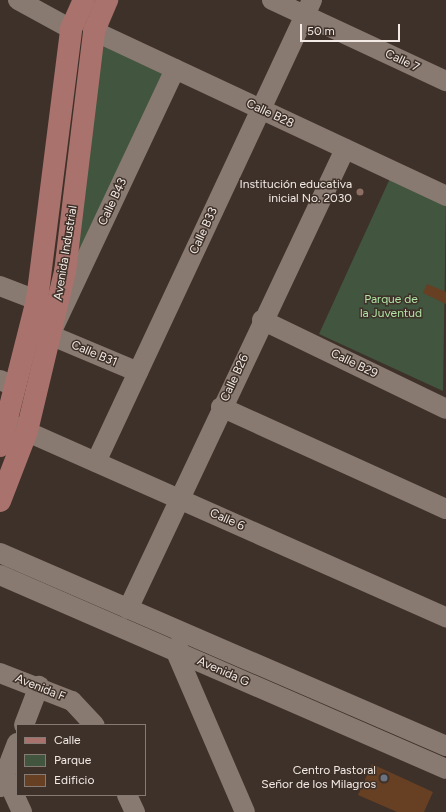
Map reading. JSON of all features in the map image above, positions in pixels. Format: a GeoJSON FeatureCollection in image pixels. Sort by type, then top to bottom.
{"type":"FeatureCollection","features":[{"type":"Feature","properties":{"kind":"main road","name":"Avenida Industrial"},"geometry":{"type":"LineString","coordinates":[[17,427],[8,383],[37,300],[71,29],[84,0]]}},
{"type":"Feature","properties":{"kind":"main road","name":"Avenida Industrial"},"geometry":{"type":"LineString","coordinates":[[0,501],[17,427],[50,335],[65,272],[94,31],[107,0]]}},
{"type":"Feature","properties":{"kind":"main road","name":"Avenida Industrial"},"geometry":{"type":"LineString","coordinates":[[0,446],[17,427]]}},
{"type":"Feature","properties":{"kind":"street"},"geometry":{"type":"LineString","coordinates":[[18,0],[71,29]]}},
{"type":"Feature","properties":{"kind":"street","name":"Calle 7"},"geometry":{"type":"LineString","coordinates":[[272,0],[308,8],[446,80]]}},
{"type":"Feature","properties":{"kind":"street","name":"Calle B33"},"geometry":{"type":"LineString","coordinates":[[96,462],[308,8]]}},
{"type":"Feature","properties":{"kind":"street","name":"Calle B28"},"geometry":{"type":"LineString","coordinates":[[94,31],[446,196]]}},
{"type":"Feature","properties":{"kind":"street","name":"Calle B43"},"geometry":{"type":"LineString","coordinates":[[50,335],[175,69]]}},
{"type":"Feature","properties":{"kind":"street","name":"Calle B26"},"geometry":{"type":"LineString","coordinates":[[128,609],[262,320],[345,149]]}},
{"type":"Feature","properties":{"kind":"street"},"geometry":{"type":"LineString","coordinates":[[0,286],[37,300]]}},
{"type":"Feature","properties":{"kind":"street","name":"Calle B29"},"geometry":{"type":"LineString","coordinates":[[262,320],[445,407]]}},
{"type":"Feature","properties":{"kind":"street","name":"Calle B31"},"geometry":{"type":"LineString","coordinates":[[50,335],[138,372]]}},
{"type":"Feature","properties":{"kind":"street"},"geometry":{"type":"LineString","coordinates":[[222,407],[446,509]]}},
{"type":"Feature","properties":{"kind":"street","name":"Calle 6"},"geometry":{"type":"LineString","coordinates":[[17,427],[446,617]]}},
{"type":"Feature","properties":{"kind":"street","name":"Avenida G"},"geometry":{"type":"LineString","coordinates":[[0,553],[446,746]]}},
{"type":"Feature","properties":{"kind":"street","name":"Avenida G"},"geometry":{"type":"LineString","coordinates":[[0,575],[446,769]]}},
{"type":"Feature","properties":{"kind":"street"},"geometry":{"type":"LineString","coordinates":[[184,633],[176,652],[245,812]]}},
{"type":"Feature","properties":{"kind":"street","name":"Avenida F"},"geometry":{"type":"LineString","coordinates":[[0,673],[39,686],[72,702],[93,724]]}},
{"type":"Feature","properties":{"kind":"street"},"geometry":{"type":"LineString","coordinates":[[24,724],[39,686]]}},
{"type":"Feature","properties":{"kind":"street"},"geometry":{"type":"LineString","coordinates":[[16,746],[2,781],[22,812]]}},
{"type":"Feature","properties":{"kind":"street"},"geometry":{"type":"LineString","coordinates":[[127,796],[135,812]]}},
{"type":"Feature","properties":{"kind":"green space"},"geometry":{"type":"Polygon","coordinates":[[[99,39],[169,72],[67,288],[99,39]]]}},
{"type":"Feature","properties":{"kind":"green space","name":"Parque de la Juventud"},"geometry":{"type":"Polygon","coordinates":[[[392,174],[446,200],[443,391],[319,334],[392,174]]]}},
{"type":"Feature","properties":{"kind":"building"},"geometry":{"type":"Polygon","coordinates":[[[427,284],[446,292],[446,304],[423,293],[427,284]]]}},
{"type":"Feature","properties":{"kind":"building","name":"Centro Pastoral Señor de los Milagros"},"geometry":{"type":"Polygon","coordinates":[[[372,764],[433,792],[424,812],[397,812],[358,795],[372,764]]]}},
{"type":"Feature","properties":{"kind":"place","name":"Institución educativa inicial No. 2030"},"geometry":{"type":"Point","coordinates":[360,192]}},
{"type":"Feature","properties":{"kind":"place","name":"Centro Pastoral Señor de los Milagros"},"geometry":{"type":"Point","coordinates":[384,778]}}]}
